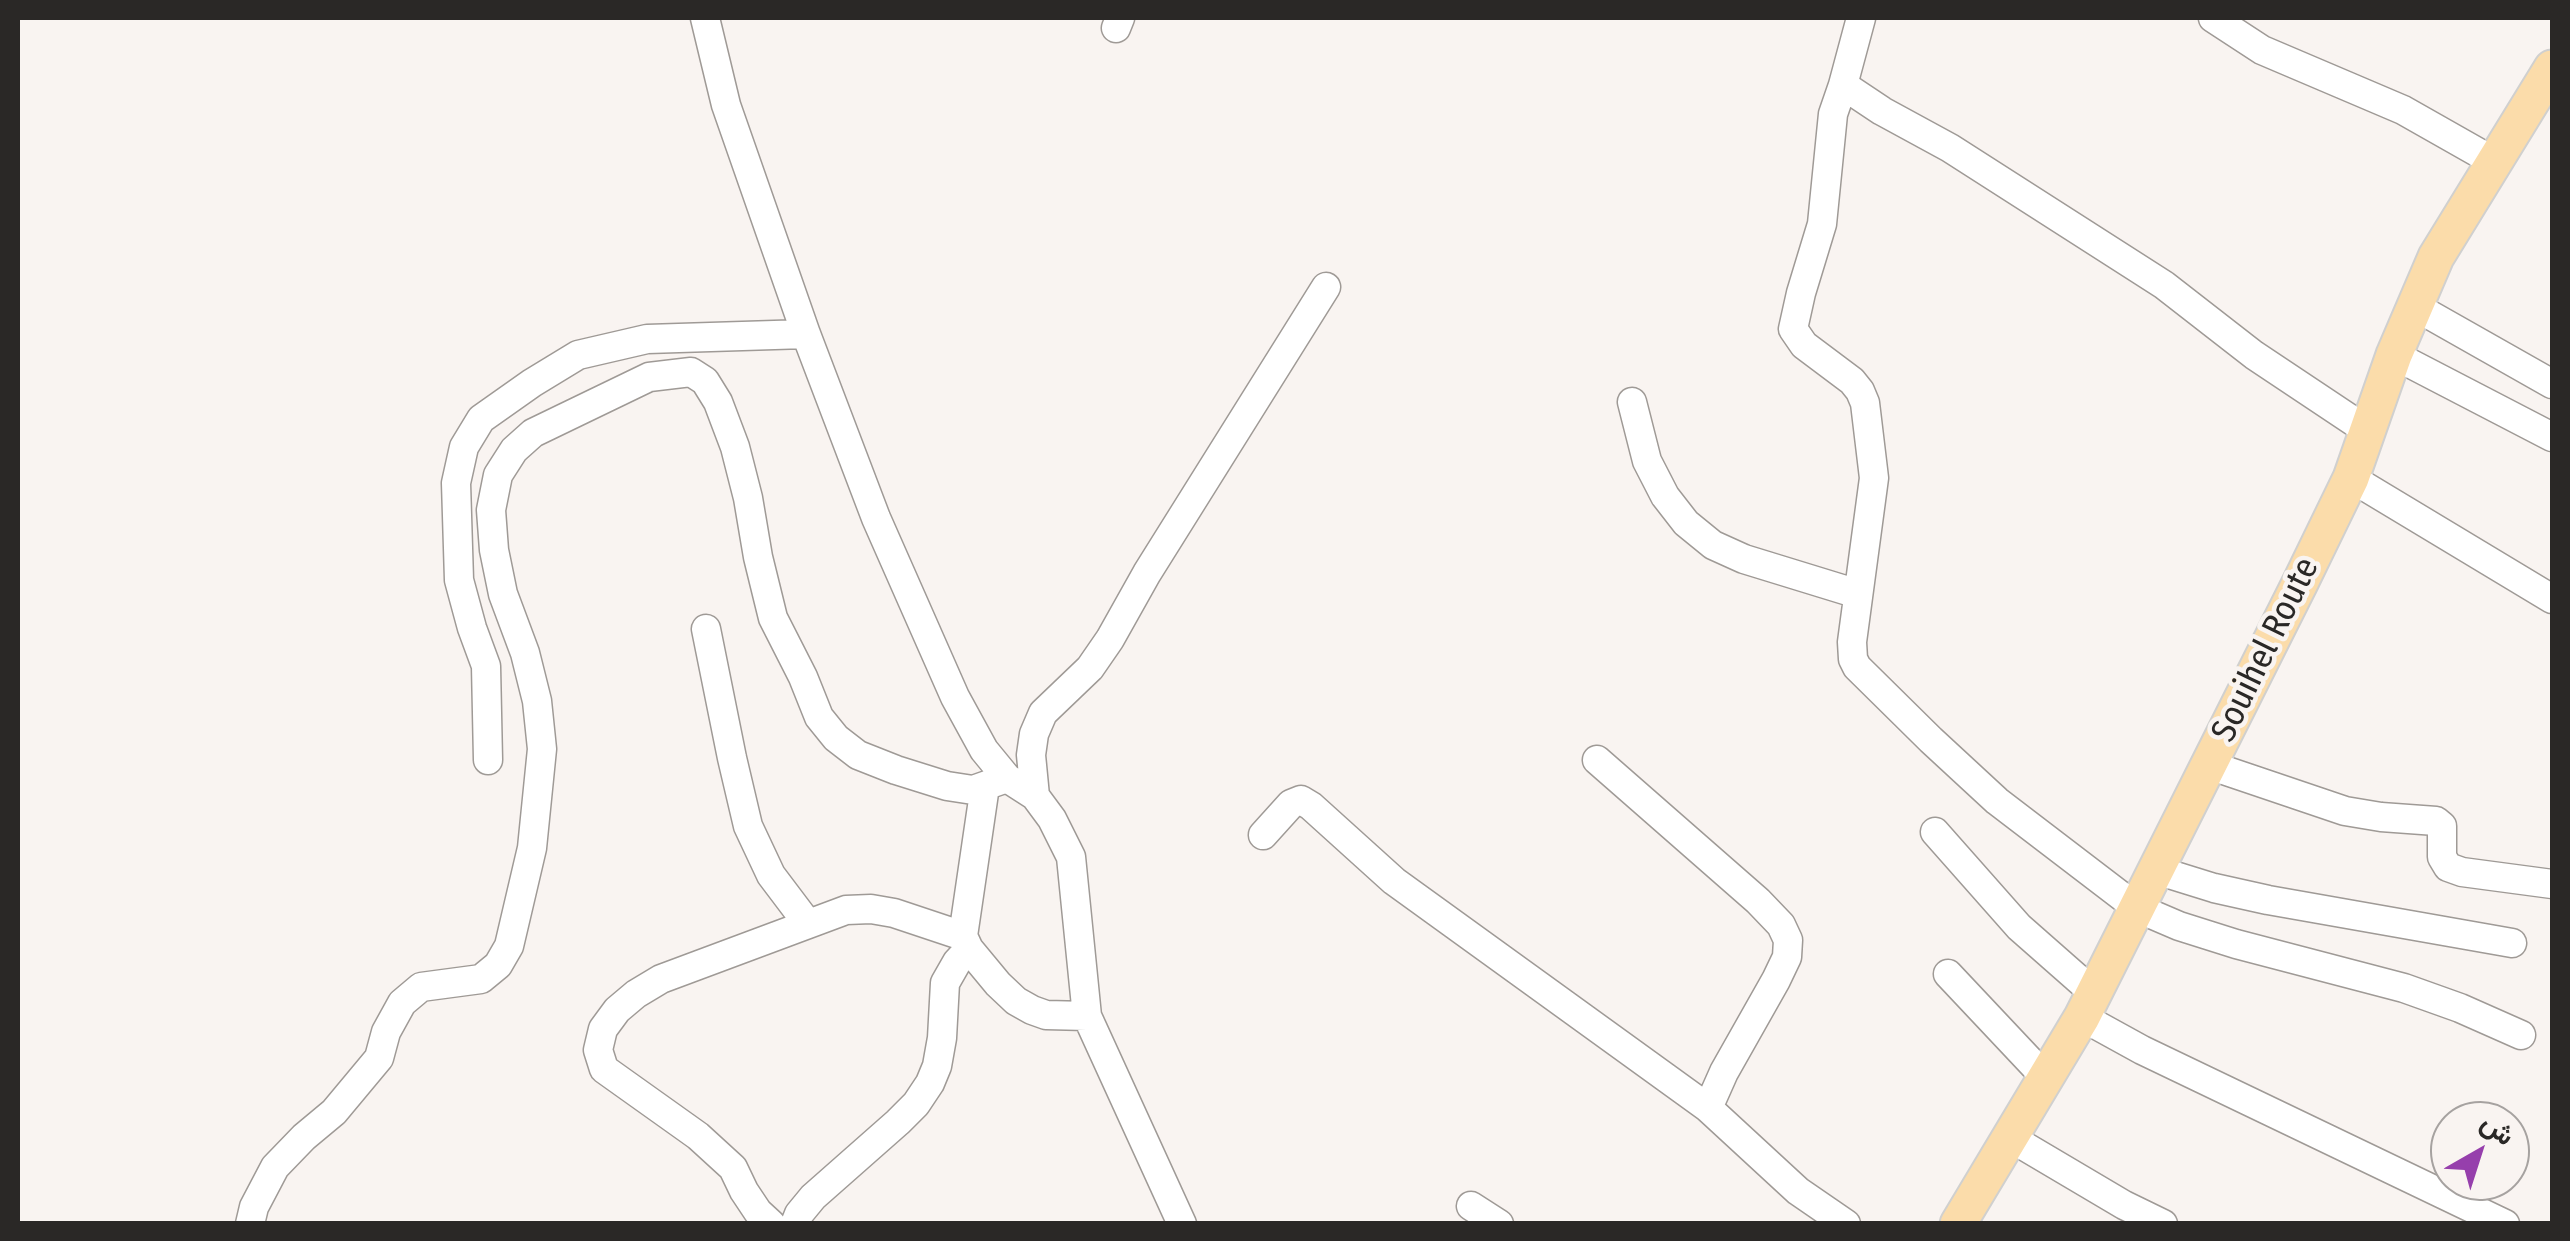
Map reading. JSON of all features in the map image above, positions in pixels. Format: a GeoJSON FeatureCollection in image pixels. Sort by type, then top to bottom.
{"type":"FeatureCollection","features":[{"type":"Feature","properties":{"kind":"main road","name":"Souihel Route"},"geometry":{"type":"LineString","coordinates":[[1958,1224],[2088,1005],[2209,766],[2350,478],[2394,355],[2436,258],[2552,68]]}},
{"type":"Feature","properties":{"kind":"street"},"geometry":{"type":"LineString","coordinates":[[705,18],[726,105],[876,518],[996,782],[966,943],[945,983],[942,1038],[930,1083],[898,1122],[813,1198],[798,1214],[795,1224]]}},
{"type":"Feature","properties":{"kind":"street"},"geometry":{"type":"LineString","coordinates":[[1861,18],[1834,114],[1822,224],[1794,329],[1804,345],[1852,381],[1864,403],[1874,478],[1852,652],[1857,667],[1997,800],[2137,908],[2236,944],[2404,988],[2521,1036]]}},
{"type":"Feature","properties":{"kind":"street"},"geometry":{"type":"LineString","coordinates":[[2213,18],[2262,50],[2403,110],[2494,161]]}},
{"type":"Feature","properties":{"kind":"street"},"geometry":{"type":"LineString","coordinates":[[1842,85],[1882,112],[1950,148],[2164,285],[2278,372],[2368,431]]}},
{"type":"Feature","properties":{"kind":"street"},"geometry":{"type":"LineString","coordinates":[[1182,1224],[1087,1016],[1070,856],[1035,796],[1031,755],[1034,734],[1043,713],[1090,668],[1110,639],[1326,287]]}},
{"type":"Feature","properties":{"kind":"street"},"geometry":{"type":"LineString","coordinates":[[2416,307],[2552,384]]}},
{"type":"Feature","properties":{"kind":"street"},"geometry":{"type":"LineString","coordinates":[[488,760],[486,666],[459,580],[456,483],[464,447],[482,420],[578,354],[647,339],[806,334]]}},
{"type":"Feature","properties":{"kind":"street"},"geometry":{"type":"LineString","coordinates":[[2394,355],[2552,437]]}},
{"type":"Feature","properties":{"kind":"street"},"geometry":{"type":"LineString","coordinates":[[250,1224],[254,1207],[275,1167],[334,1112],[379,1058],[386,1032],[402,1003],[421,987],[481,979],[498,964],[509,946],[532,848],[542,748],[537,701],[525,653],[500,580],[490,510],[498,475],[514,450],[533,432],[648,377],[692,372],[705,382],[718,402],[748,498],[773,618],[818,716],[836,738],[871,760],[947,786],[974,790],[996,782],[1035,796]]}},
{"type":"Feature","properties":{"kind":"street"},"geometry":{"type":"LineString","coordinates":[[1632,402],[1647,460],[1665,496],[1686,523],[1713,545],[1744,560],[1858,594]]}},
{"type":"Feature","properties":{"kind":"street"},"geometry":{"type":"LineString","coordinates":[[2350,478],[2552,598]]}},
{"type":"Feature","properties":{"kind":"street"},"geometry":{"type":"LineString","coordinates":[[706,628],[748,826],[771,875],[808,924]]}},
{"type":"Feature","properties":{"kind":"street"},"geometry":{"type":"LineString","coordinates":[[1597,760],[1758,901],[1782,925],[1788,940],[1776,980],[1708,1108]]}},
{"type":"Feature","properties":{"kind":"street"},"geometry":{"type":"LineString","coordinates":[[2209,766],[2345,811],[2436,821],[2442,826],[2442,857],[2448,867],[2552,884]]}},
{"type":"Feature","properties":{"kind":"street"},"geometry":{"type":"LineString","coordinates":[[1263,835],[1291,804],[1301,800],[1312,806],[1394,881],[1708,1108],[1798,1191],[1846,1224]]}},
{"type":"Feature","properties":{"kind":"street"},"geometry":{"type":"LineString","coordinates":[[1935,832],[2088,1005],[2142,1050],[2505,1224]]}},
{"type":"Feature","properties":{"kind":"street"},"geometry":{"type":"LineString","coordinates":[[2156,870],[2268,900],[2512,943]]}},
{"type":"Feature","properties":{"kind":"street"},"geometry":{"type":"LineString","coordinates":[[772,1224],[758,1212],[733,1168],[698,1136],[604,1069],[598,1050],[603,1029],[636,994],[661,979],[846,910],[871,909],[894,914],[966,943],[998,984],[1032,1010],[1087,1016]]}},
{"type":"Feature","properties":{"kind":"street"},"geometry":{"type":"LineString","coordinates":[[1948,974],[2045,1077]]}},
{"type":"Feature","properties":{"kind":"street"},"geometry":{"type":"LineString","coordinates":[[2010,1137],[2163,1224]]}},
{"type":"Feature","properties":{"kind":"street"},"geometry":{"type":"LineString","coordinates":[[1472,1206],[1500,1224]]}}]}
